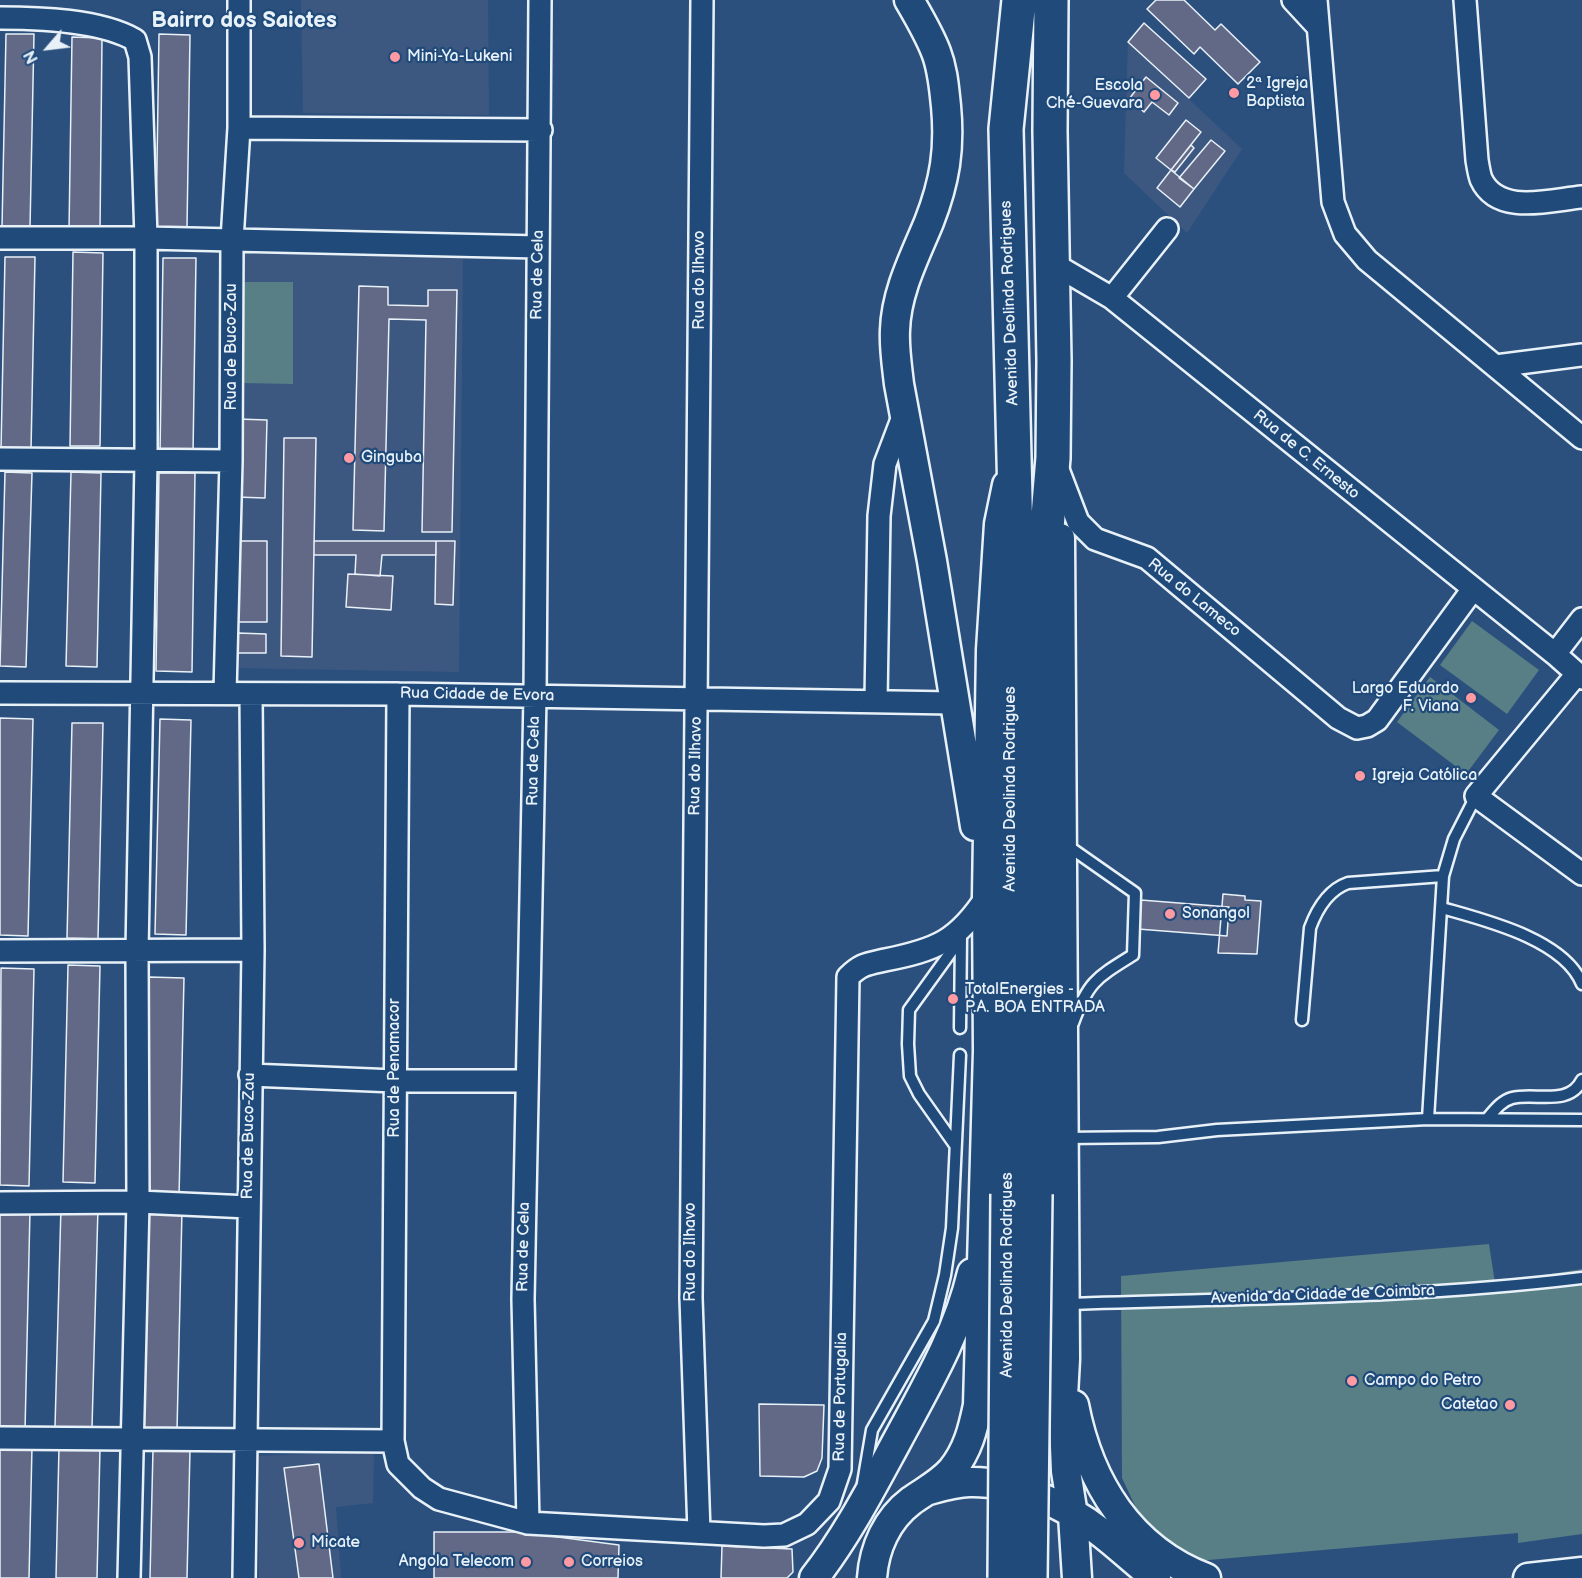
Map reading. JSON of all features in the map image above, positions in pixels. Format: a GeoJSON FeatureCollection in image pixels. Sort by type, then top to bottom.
{"type":"FeatureCollection","features":[{"type":"Feature","properties":{"kind":"highway","name":"Avenida Deolinda Rodrigues"},"geometry":{"type":"LineString","coordinates":[[1005,1578],[1011,725],[1016,540],[1006,129],[1019,0]]}},
{"type":"Feature","properties":{"kind":"highway","name":"Avenida Deolinda Rodrigues"},"geometry":{"type":"LineString","coordinates":[[1030,1578],[1009,1192],[1044,573],[1053,458],[1051,0]]}},
{"type":"Feature","properties":{"kind":"main road"},"geometry":{"type":"LineString","coordinates":[[909,0],[926,28],[937,54],[944,82],[949,138],[946,167],[939,194],[899,300],[895,348],[904,413],[932,561],[953,703],[987,896]]}},
{"type":"Feature","properties":{"kind":"main road"},"geometry":{"type":"LineString","coordinates":[[851,1578],[866,1554],[897,1514],[952,1470],[971,1439],[1009,1192],[988,1051],[987,896],[991,650],[999,524],[1014,454]]}},
{"type":"Feature","properties":{"kind":"main road"},"geometry":{"type":"LineString","coordinates":[[1053,458],[1060,537],[1065,1359],[1063,1396],[1065,1453],[1073,1515],[1077,1578]]}},
{"type":"Feature","properties":{"kind":"main road"},"geometry":{"type":"LineString","coordinates":[[814,1578],[829,1559],[858,1511],[922,1397],[959,1317],[971,1275],[1009,1192]]}},
{"type":"Feature","properties":{"kind":"main road"},"geometry":{"type":"LineString","coordinates":[[1065,1359],[1080,1430],[1091,1463],[1108,1496],[1126,1522],[1144,1542],[1167,1559],[1206,1578]]}},
{"type":"Feature","properties":{"kind":"main road"},"geometry":{"type":"LineString","coordinates":[[927,1491],[951,1484],[972,1482],[1020,1490],[1055,1503],[1097,1529],[1156,1578]]}},
{"type":"Feature","properties":{"kind":"main road"},"geometry":{"type":"LineString","coordinates":[[872,1578],[877,1550],[885,1530]]}},
{"type":"Feature","properties":{"kind":"main road"},"geometry":{"type":"LineString","coordinates":[[1528,1578],[1582,1572]]}},
{"type":"Feature","properties":{"kind":"street","name":"Rua de Buco-Zau"},"geometry":{"type":"LineString","coordinates":[[225,693],[231,462],[232,240],[238,128],[239,0]]}},
{"type":"Feature","properties":{"kind":"street","name":"Rua de Cela"},"geometry":{"type":"LineString","coordinates":[[528,1523],[523,1299],[535,696],[541,130],[540,0]]}},
{"type":"Feature","properties":{"kind":"street","name":"Rua do Ilhavo"},"geometry":{"type":"LineString","coordinates":[[699,1532],[691,1298],[702,0]]}},
{"type":"Feature","properties":{"kind":"street"},"geometry":{"type":"LineString","coordinates":[[1293,0],[1318,27]]}},
{"type":"Feature","properties":{"kind":"street"},"geometry":{"type":"LineString","coordinates":[[1316,0],[1333,202],[1345,234],[1367,260],[1582,438]]}},
{"type":"Feature","properties":{"kind":"street"},"geometry":{"type":"LineString","coordinates":[[1465,0],[1477,160],[1481,178],[1490,192],[1520,203],[1582,197]]}},
{"type":"Feature","properties":{"kind":"street"},"geometry":{"type":"LineString","coordinates":[[0,18],[33,18],[102,27],[135,40],[140,57],[146,238],[146,461],[140,694],[138,1202],[129,1578]]}},
{"type":"Feature","properties":{"kind":"street"},"geometry":{"type":"LineString","coordinates":[[238,128],[541,130]]}},
{"type":"Feature","properties":{"kind":"street"},"geometry":{"type":"LineString","coordinates":[[1112,298],[1167,229]]}},
{"type":"Feature","properties":{"kind":"street"},"geometry":{"type":"LineString","coordinates":[[0,238],[146,238],[538,247]]}},
{"type":"Feature","properties":{"kind":"street","name":"Rua de C. Ernesto"},"geometry":{"type":"LineString","coordinates":[[1052,263],[1112,298],[1580,676]]}},
{"type":"Feature","properties":{"kind":"street"},"geometry":{"type":"LineString","coordinates":[[1496,366],[1582,355]]}},
{"type":"Feature","properties":{"kind":"street"},"geometry":{"type":"LineString","coordinates":[[876,701],[879,516],[885,464],[904,413]]}},
{"type":"Feature","properties":{"kind":"street","name":"Rua do Lameco"},"geometry":{"type":"LineString","coordinates":[[1053,458],[1078,522],[1095,539],[1147,558],[1338,718],[1357,728],[1367,726],[1377,720],[1473,589]]}},
{"type":"Feature","properties":{"kind":"street"},"geometry":{"type":"LineString","coordinates":[[0,459],[231,462]]}},
{"type":"Feature","properties":{"kind":"street"},"geometry":{"type":"LineString","coordinates":[[1555,654],[1582,619]]}},
{"type":"Feature","properties":{"kind":"street"},"geometry":{"type":"LineString","coordinates":[[1580,676],[1476,796],[1582,874]]}},
{"type":"Feature","properties":{"kind":"street","name":"Rua Cidade de Evora"},"geometry":{"type":"LineString","coordinates":[[0,693],[398,694],[953,703]]}},
{"type":"Feature","properties":{"kind":"street","name":"Rua de Buco-Zau"},"geometry":{"type":"LineString","coordinates":[[244,1578],[253,950],[251,694]]}},
{"type":"Feature","properties":{"kind":"street","name":"Rua de Penamacor"},"geometry":{"type":"LineString","coordinates":[[393,1442],[398,694]]}},
{"type":"Feature","properties":{"kind":"street","name":"Rua de Portugalia"},"geometry":{"type":"LineString","coordinates":[[393,1442],[398,1464],[409,1478],[439,1499],[528,1523],[764,1536],[784,1535],[807,1524],[829,1502],[840,1469],[848,977],[858,966],[916,954],[939,946],[961,934],[987,896]]}},
{"type":"Feature","properties":{"kind":"street"},"geometry":{"type":"LineString","coordinates":[[0,951],[253,950]]}},
{"type":"Feature","properties":{"kind":"street"},"geometry":{"type":"LineString","coordinates":[[250,1075],[395,1081],[527,1081]]}},
{"type":"Feature","properties":{"kind":"street"},"geometry":{"type":"LineString","coordinates":[[0,1203],[138,1202],[249,1207]]}},
{"type":"Feature","properties":{"kind":"street"},"geometry":{"type":"LineString","coordinates":[[0,1438],[393,1442]]}},
{"type":"Feature","properties":{"kind":"lane"},"geometry":{"type":"LineString","coordinates":[[1428,1119],[1443,876],[1454,839],[1476,796]]}},
{"type":"Feature","properties":{"kind":"lane"},"geometry":{"type":"LineString","coordinates":[[1062,842],[1135,893],[1133,955],[1104,972],[1083,997],[1063,1055]]}},
{"type":"Feature","properties":{"kind":"lane"},"geometry":{"type":"LineString","coordinates":[[1302,1020],[1310,928],[1323,902],[1337,887],[1348,883],[1443,876]]}},
{"type":"Feature","properties":{"kind":"lane"},"geometry":{"type":"LineString","coordinates":[[1442,908],[1505,927],[1527,937],[1562,957],[1575,970],[1582,984]]}},
{"type":"Feature","properties":{"kind":"lane"},"geometry":{"type":"LineString","coordinates":[[960,1028],[961,934]]}},
{"type":"Feature","properties":{"kind":"lane"},"geometry":{"type":"LineString","coordinates":[[955,1145],[919,1094],[910,1076],[908,1044],[909,1010],[961,934]]}},
{"type":"Feature","properties":{"kind":"lane"},"geometry":{"type":"LineString","coordinates":[[858,1511],[872,1430],[934,1321],[945,1275],[952,1228],[960,1055]]}},
{"type":"Feature","properties":{"kind":"lane"},"geometry":{"type":"LineString","coordinates":[[1487,1119],[1503,1103],[1512,1098],[1565,1096],[1579,1087],[1582,1080]]}},
{"type":"Feature","properties":{"kind":"lane"},"geometry":{"type":"LineString","coordinates":[[1064,1138],[1158,1137],[1217,1130],[1428,1119],[1582,1120]]}},
{"type":"Feature","properties":{"kind":"lane","name":"Avenida da Cidade de Coimbra"},"geometry":{"type":"LineString","coordinates":[[1064,1304],[1423,1292],[1499,1288],[1582,1278]]}},
{"type":"Feature","properties":{"kind":"shaded area","name":"Mini-Ya-Lukeni"},"geometry":{"type":"Polygon","coordinates":[[[301,0],[488,0],[489,115],[303,113],[301,0]]]}},
{"type":"Feature","properties":{"kind":"shaded area","name":"Escola Ché-Guevara"},"geometry":{"type":"Polygon","coordinates":[[[1128,42],[1242,149],[1187,233],[1124,173],[1128,42]]]}},
{"type":"Feature","properties":{"kind":"shaded area","name":"Ginguba"},"geometry":{"type":"Polygon","coordinates":[[[240,253],[463,255],[459,672],[235,668],[240,253]]]}},
{"type":"Feature","properties":{"kind":"shaded area","name":"Micate"},"geometry":{"type":"Polygon","coordinates":[[[374,1451],[373,1503],[336,1507],[341,1578],[259,1578],[259,1456],[374,1451]]]}},
{"type":"Feature","properties":{"kind":"green space"},"geometry":{"type":"Polygon","coordinates":[[[243,282],[293,282],[293,384],[242,383],[243,282]]]}},
{"type":"Feature","properties":{"kind":"green space"},"geometry":{"type":"Polygon","coordinates":[[[1472,621],[1539,670],[1507,714],[1440,665],[1472,621]]]}},
{"type":"Feature","properties":{"kind":"green space"},"geometry":{"type":"Polygon","coordinates":[[[1430,677],[1499,730],[1466,774],[1397,722],[1430,677]]]}},
{"type":"Feature","properties":{"kind":"green space","name":"Campo do Petro"},"geometry":{"type":"Polygon","coordinates":[[[1489,1244],[1495,1283],[1582,1269],[1582,1534],[1518,1543],[1518,1533],[1197,1561],[1144,1525],[1122,1478],[1121,1276],[1489,1244]]]}},
{"type":"Feature","properties":{"kind":"building"},"geometry":{"type":"Polygon","coordinates":[[[1156,0],[1184,0],[1215,30],[1221,24],[1260,62],[1238,84],[1200,47],[1194,54],[1147,9],[1156,0]]]}},
{"type":"Feature","properties":{"kind":"building"},"geometry":{"type":"Polygon","coordinates":[[[1144,23],[1206,79],[1189,98],[1128,42],[1144,23]]]}},
{"type":"Feature","properties":{"kind":"building"},"geometry":{"type":"Polygon","coordinates":[[[6,34],[34,34],[30,228],[2,227],[6,34]]]}},
{"type":"Feature","properties":{"kind":"building"},"geometry":{"type":"Polygon","coordinates":[[[159,34],[190,35],[187,228],[156,228],[159,34]]]}},
{"type":"Feature","properties":{"kind":"building"},"geometry":{"type":"Polygon","coordinates":[[[72,37],[102,38],[100,230],[69,230],[72,37]]]}},
{"type":"Feature","properties":{"kind":"building"},"geometry":{"type":"Polygon","coordinates":[[[1146,77],[1178,103],[1169,115],[1152,102],[1144,112],[1129,99],[1146,77]]]}},
{"type":"Feature","properties":{"kind":"building"},"geometry":{"type":"Polygon","coordinates":[[[1186,120],[1201,132],[1171,170],[1156,158],[1186,120]]]}},
{"type":"Feature","properties":{"kind":"building"},"geometry":{"type":"Polygon","coordinates":[[[1211,140],[1225,151],[1194,189],[1179,178],[1211,140]]]}},
{"type":"Feature","properties":{"kind":"building"},"geometry":{"type":"Polygon","coordinates":[[[1191,145],[1194,148],[1175,172],[1171,170],[1191,145]]]}},
{"type":"Feature","properties":{"kind":"building"},"geometry":{"type":"Polygon","coordinates":[[[1171,170],[1194,189],[1180,207],[1157,188],[1171,170]]]}},
{"type":"Feature","properties":{"kind":"building"},"geometry":{"type":"Polygon","coordinates":[[[73,252],[103,253],[100,446],[70,446],[73,252]]]}},
{"type":"Feature","properties":{"kind":"building"},"geometry":{"type":"Polygon","coordinates":[[[5,257],[35,257],[31,450],[1,449],[5,257]]]}},
{"type":"Feature","properties":{"kind":"building"},"geometry":{"type":"Polygon","coordinates":[[[163,258],[196,258],[193,454],[160,453],[163,258]]]}},
{"type":"Feature","properties":{"kind":"building"},"geometry":{"type":"Polygon","coordinates":[[[359,286],[388,287],[388,305],[428,306],[428,290],[457,290],[452,532],[422,532],[426,320],[389,319],[384,531],[353,530],[359,286]]]}},
{"type":"Feature","properties":{"kind":"building"},"geometry":{"type":"Polygon","coordinates":[[[238,419],[267,420],[265,498],[236,497],[238,419]]]}},
{"type":"Feature","properties":{"kind":"building"},"geometry":{"type":"Polygon","coordinates":[[[284,438],[316,438],[312,657],[281,656],[284,438]]]}},
{"type":"Feature","properties":{"kind":"building"},"geometry":{"type":"Polygon","coordinates":[[[5,472],[32,473],[26,667],[0,666],[5,472]]]}},
{"type":"Feature","properties":{"kind":"building"},"geometry":{"type":"Polygon","coordinates":[[[71,472],[101,473],[97,667],[66,666],[71,472]]]}},
{"type":"Feature","properties":{"kind":"building"},"geometry":{"type":"Polygon","coordinates":[[[159,473],[195,473],[192,672],[156,671],[159,473]]]}},
{"type":"Feature","properties":{"kind":"building"},"geometry":{"type":"Polygon","coordinates":[[[238,541],[267,541],[267,622],[238,622],[238,541]]]}},
{"type":"Feature","properties":{"kind":"building"},"geometry":{"type":"Polygon","coordinates":[[[314,541],[436,541],[436,555],[382,555],[380,576],[355,574],[356,555],[314,555],[314,541]]]}},
{"type":"Feature","properties":{"kind":"building"},"geometry":{"type":"Polygon","coordinates":[[[436,541],[455,541],[453,605],[435,604],[436,541]]]}},
{"type":"Feature","properties":{"kind":"building"},"geometry":{"type":"Polygon","coordinates":[[[348,574],[393,576],[391,610],[346,607],[348,574]]]}},
{"type":"Feature","properties":{"kind":"building"},"geometry":{"type":"Polygon","coordinates":[[[238,633],[266,634],[266,653],[238,653],[238,633]]]}},
{"type":"Feature","properties":{"kind":"building"},"geometry":{"type":"Polygon","coordinates":[[[0,718],[33,719],[28,936],[0,935],[0,718]]]}},
{"type":"Feature","properties":{"kind":"building"},"geometry":{"type":"Polygon","coordinates":[[[160,719],[191,720],[186,935],[155,934],[160,719]]]}},
{"type":"Feature","properties":{"kind":"building"},"geometry":{"type":"Polygon","coordinates":[[[72,723],[103,723],[98,939],[67,938],[72,723]]]}},
{"type":"Feature","properties":{"kind":"building"},"geometry":{"type":"Polygon","coordinates":[[[1223,894],[1245,896],[1245,900],[1261,901],[1257,954],[1218,953],[1223,894]]]}},
{"type":"Feature","properties":{"kind":"building"},"geometry":{"type":"Polygon","coordinates":[[[1141,900],[1229,907],[1227,936],[1138,929],[1141,900]]]}},
{"type":"Feature","properties":{"kind":"building"},"geometry":{"type":"Polygon","coordinates":[[[68,965],[100,966],[95,1183],[63,1182],[68,965]]]}},
{"type":"Feature","properties":{"kind":"building"},"geometry":{"type":"Polygon","coordinates":[[[1,968],[34,969],[29,1186],[0,1185],[1,968]]]}},
{"type":"Feature","properties":{"kind":"building"},"geometry":{"type":"Polygon","coordinates":[[[149,977],[184,978],[179,1197],[143,1196],[149,977]]]}},
{"type":"Feature","properties":{"kind":"building"},"geometry":{"type":"Polygon","coordinates":[[[61,1206],[98,1207],[92,1428],[55,1427],[61,1206]]]}},
{"type":"Feature","properties":{"kind":"building"},"geometry":{"type":"Polygon","coordinates":[[[0,1209],[30,1210],[25,1431],[0,1430],[0,1209]]]}},
{"type":"Feature","properties":{"kind":"building"},"geometry":{"type":"Polygon","coordinates":[[[145,1210],[182,1210],[177,1431],[140,1429],[145,1210]]]}},
{"type":"Feature","properties":{"kind":"building"},"geometry":{"type":"Polygon","coordinates":[[[759,1404],[824,1405],[822,1458],[817,1471],[804,1477],[760,1476],[759,1404]]]}},
{"type":"Feature","properties":{"kind":"building"},"geometry":{"type":"Polygon","coordinates":[[[0,1446],[32,1447],[29,1578],[0,1578],[0,1446]]]}},
{"type":"Feature","properties":{"kind":"building"},"geometry":{"type":"Polygon","coordinates":[[[59,1447],[100,1448],[97,1578],[56,1578],[59,1447]]]}},
{"type":"Feature","properties":{"kind":"building"},"geometry":{"type":"Polygon","coordinates":[[[153,1449],[190,1450],[187,1578],[150,1578],[153,1449]]]}},
{"type":"Feature","properties":{"kind":"building"},"geometry":{"type":"Polygon","coordinates":[[[319,1464],[333,1578],[299,1578],[284,1468],[319,1464]]]}},
{"type":"Feature","properties":{"kind":"building","name":"Angola Telecom"},"geometry":{"type":"Polygon","coordinates":[[[434,1532],[520,1532],[619,1545],[618,1578],[434,1578],[434,1532]]]}},
{"type":"Feature","properties":{"kind":"building"},"geometry":{"type":"Polygon","coordinates":[[[722,1546],[792,1549],[793,1572],[787,1578],[721,1578],[722,1546]]]}},
{"type":"Feature","properties":{"kind":"place","name":"Mini-Ya-Lukeni"},"geometry":{"type":"Point","coordinates":[395,57]}},
{"type":"Feature","properties":{"kind":"place","name":"2ª Igreja Baptista"},"geometry":{"type":"Point","coordinates":[1234,93]}},
{"type":"Feature","properties":{"kind":"place","name":"Escola Ché-Guevara"},"geometry":{"type":"Point","coordinates":[1155,95]}},
{"type":"Feature","properties":{"kind":"place","name":"Ginguba"},"geometry":{"type":"Point","coordinates":[349,458]}},
{"type":"Feature","properties":{"kind":"place","name":"Largo Eduardo F. Viana"},"geometry":{"type":"Point","coordinates":[1471,698]}},
{"type":"Feature","properties":{"kind":"place","name":"Igreja Católica"},"geometry":{"type":"Point","coordinates":[1360,776]}},
{"type":"Feature","properties":{"kind":"place","name":"Sonangol"},"geometry":{"type":"Point","coordinates":[1170,914]}},
{"type":"Feature","properties":{"kind":"place","name":"TotalEnergies - P.A. BOA ENTRADA"},"geometry":{"type":"Point","coordinates":[953,999]}},
{"type":"Feature","properties":{"kind":"place","name":"Campo do Petro"},"geometry":{"type":"Point","coordinates":[1352,1381]}},
{"type":"Feature","properties":{"kind":"place","name":"Catetao"},"geometry":{"type":"Point","coordinates":[1510,1405]}},
{"type":"Feature","properties":{"kind":"place","name":"Micate"},"geometry":{"type":"Point","coordinates":[299,1543]}},
{"type":"Feature","properties":{"kind":"place","name":"Angola Telecom"},"geometry":{"type":"Point","coordinates":[526,1562]}},
{"type":"Feature","properties":{"kind":"place","name":"Correios"},"geometry":{"type":"Point","coordinates":[569,1562]}},
{"type":"Feature","properties":{"kind":"district","name":"Bairro dos Saiotes"},"geometry":{"type":"Point","coordinates":[244,21]}}]}
